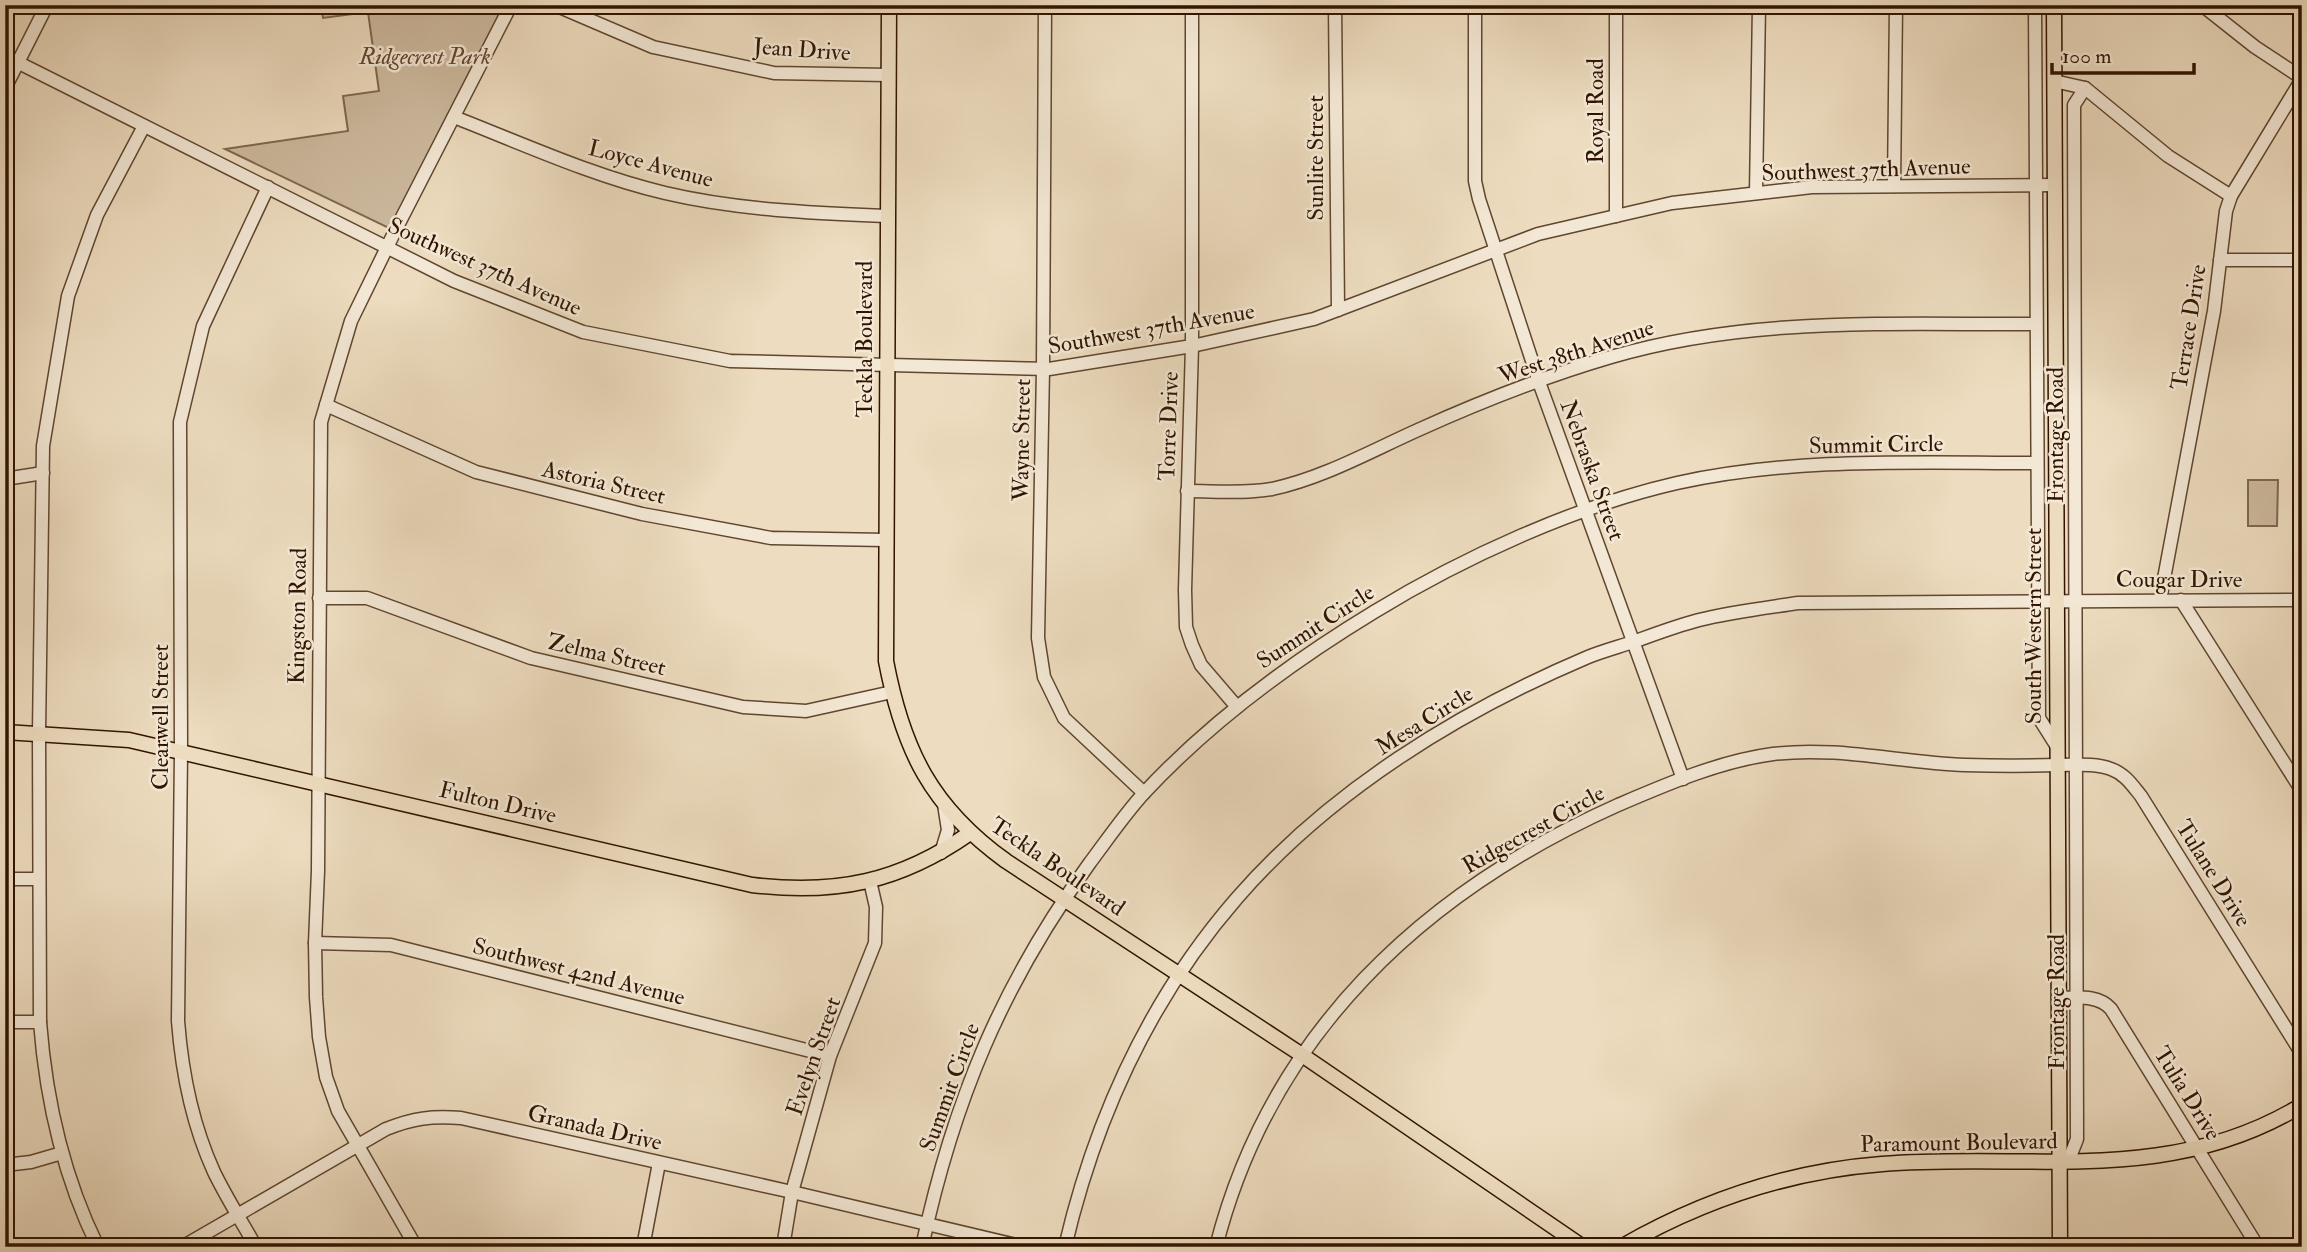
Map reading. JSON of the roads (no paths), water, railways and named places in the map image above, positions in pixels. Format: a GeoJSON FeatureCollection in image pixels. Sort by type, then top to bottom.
{"type":"FeatureCollection","features":[{"type":"Feature","properties":{"kind":"main road","name":"Teckla Boulevard"},"geometry":{"type":"LineString","coordinates":[[889,5],[886,661],[903,732],[915,759],[944,804],[970,833],[1006,861],[1302,1055],[1583,1247]]}},
{"type":"Feature","properties":{"kind":"main road","name":"South Western Street"},"geometry":{"type":"LineString","coordinates":[[2054,5],[2058,998],[2064,1162],[2060,1247]]}},
{"type":"Feature","properties":{"kind":"main road","name":"Fulton Drive"},"geometry":{"type":"LineString","coordinates":[[5,732],[129,740],[752,885],[816,889],[870,881],[941,852],[970,833]]}},
{"type":"Feature","properties":{"kind":"main road","name":"Paramount Boulevard"},"geometry":{"type":"LineString","coordinates":[[1621,1247],[1664,1223],[1707,1204],[1823,1172],[1885,1164],[2129,1160],[2197,1148],[2258,1127],[2302,1105]]}},
{"type":"Feature","properties":{"kind":"street"},"geometry":{"type":"LineString","coordinates":[[5,88],[47,5]]}},
{"type":"Feature","properties":{"kind":"street","name":"Kingston Road"},"geometry":{"type":"LineString","coordinates":[[416,1247],[338,1111],[326,1077],[318,1037],[315,943],[318,871],[321,422],[351,321],[511,5]]}},
{"type":"Feature","properties":{"kind":"street","name":"Jean Drive"},"geometry":{"type":"LineString","coordinates":[[555,5],[653,47],[774,73],[888,75]]}},
{"type":"Feature","properties":{"kind":"street","name":"Wayne Street"},"geometry":{"type":"LineString","coordinates":[[1045,5],[1038,638],[1044,677],[1065,718],[1144,793]]}},
{"type":"Feature","properties":{"kind":"street","name":"Torre Drive"},"geometry":{"type":"LineString","coordinates":[[1189,5],[1192,10],[1192,346],[1186,627],[1201,665],[1237,707]]}},
{"type":"Feature","properties":{"kind":"street","name":"Sunlite Street"},"geometry":{"type":"LineString","coordinates":[[1335,5],[1338,310]]}},
{"type":"Feature","properties":{"kind":"street","name":"Nebraska Street"},"geometry":{"type":"LineString","coordinates":[[1475,5],[1475,181],[1539,382],[1683,779]]}},
{"type":"Feature","properties":{"kind":"street","name":"Royal Road"},"geometry":{"type":"LineString","coordinates":[[1616,5],[1616,216]]}},
{"type":"Feature","properties":{"kind":"street"},"geometry":{"type":"LineString","coordinates":[[1756,193],[1759,5]]}},
{"type":"Feature","properties":{"kind":"street"},"geometry":{"type":"LineString","coordinates":[[1895,186],[1896,5]]}},
{"type":"Feature","properties":{"kind":"street"},"geometry":{"type":"LineString","coordinates":[[2035,5],[2039,718],[2056,745]]}},
{"type":"Feature","properties":{"kind":"street"},"geometry":{"type":"LineString","coordinates":[[2202,5],[2255,47],[2302,78]]}},
{"type":"Feature","properties":{"kind":"street","name":"Southwest 37th Avenue"},"geometry":{"type":"LineString","coordinates":[[5,57],[454,281],[583,332],[730,361],[1043,369],[1192,346],[1314,319],[1538,234],[1672,203],[1812,187],[2054,185]]}},
{"type":"Feature","properties":{"kind":"street","name":"Terrace Drive"},"geometry":{"type":"LineString","coordinates":[[2161,600],[2214,312],[2222,228],[2231,196],[2302,78]]}},
{"type":"Feature","properties":{"kind":"street"},"geometry":{"type":"LineString","coordinates":[[2054,81],[2085,88],[2168,156],[2231,196]]}},
{"type":"Feature","properties":{"kind":"street","name":"Frontage Road"},"geometry":{"type":"LineString","coordinates":[[2064,1162],[2077,1139],[2074,105],[2085,88]]}},
{"type":"Feature","properties":{"kind":"street","name":"Loyce Avenue"},"geometry":{"type":"LineString","coordinates":[[454,117],[574,164],[665,193],[735,205],[888,216]]}},
{"type":"Feature","properties":{"kind":"street"},"geometry":{"type":"LineString","coordinates":[[98,1247],[81,1210],[62,1153],[49,1098],[40,1022],[38,733],[43,446],[68,296],[97,215],[145,126]]}},
{"type":"Feature","properties":{"kind":"street","name":"Clearwell Street"},"geometry":{"type":"LineString","coordinates":[[256,1247],[214,1172],[190,1103],[181,1059],[178,1021],[181,752],[180,422],[202,326],[268,187]]}},
{"type":"Feature","properties":{"kind":"street"},"geometry":{"type":"LineString","coordinates":[[2220,260],[2302,260]]}},
{"type":"Feature","properties":{"kind":"street","name":"West 38th Avenue"},"geometry":{"type":"LineString","coordinates":[[1187,491],[1248,492],[1305,480],[1444,418],[1539,382],[1611,357],[1716,334],[1779,327],[2036,324]]}},
{"type":"Feature","properties":{"kind":"street","name":"Astoria Street"},"geometry":{"type":"LineString","coordinates":[[326,405],[476,472],[642,514],[771,538],[886,540]]}},
{"type":"Feature","properties":{"kind":"street","name":"Summit Circle"},"geometry":{"type":"LineString","coordinates":[[922,1247],[951,1135],[974,1069],[1042,931],[1144,793],[1237,707],[1306,655],[1394,600],[1484,552],[1630,496],[1676,484],[1769,468],[1849,464],[2036,463]]}},
{"type":"Feature","properties":{"kind":"street"},"geometry":{"type":"LineString","coordinates":[[5,480],[43,473]]}},
{"type":"Feature","properties":{"kind":"street","name":"Zelma Street"},"geometry":{"type":"LineString","coordinates":[[319,598],[367,598],[531,658],[743,706],[806,711],[892,692]]}},
{"type":"Feature","properties":{"kind":"street","name":"Cougar Drive"},"geometry":{"type":"LineString","coordinates":[[2056,600],[2302,600]]}},
{"type":"Feature","properties":{"kind":"street","name":"Mesa Circle"},"geometry":{"type":"LineString","coordinates":[[1065,1247],[1086,1164],[1123,1074],[1179,975],[1237,898],[1301,834],[1384,769],[1428,739],[1480,709],[1589,657],[1699,620],[1798,603],[2056,600]]}},
{"type":"Feature","properties":{"kind":"street"},"geometry":{"type":"LineString","coordinates":[[2181,600],[2302,791]]}},
{"type":"Feature","properties":{"kind":"street","name":"Ridgecrest Circle"},"geometry":{"type":"LineString","coordinates":[[1216,1247],[1248,1152],[1269,1109],[1302,1055],[1371,969],[1417,926],[1507,863],[1560,833],[1639,796],[1729,763],[1772,754],[1842,752],[1962,765],[2056,765]]}},
{"type":"Feature","properties":{"kind":"street","name":"Tulane Drive"},"geometry":{"type":"LineString","coordinates":[[2056,765],[2098,766],[2112,769],[2126,777],[2141,796],[2302,1054]]}},
{"type":"Feature","properties":{"kind":"street"},"geometry":{"type":"LineString","coordinates":[[941,852],[948,830],[944,804]]}},
{"type":"Feature","properties":{"kind":"street"},"geometry":{"type":"LineString","coordinates":[[5,879],[39,879]]}},
{"type":"Feature","properties":{"kind":"street","name":"Evelyn Street"},"geometry":{"type":"LineString","coordinates":[[783,1247],[792,1192],[830,1056],[876,943],[876,907],[870,881]]}},
{"type":"Feature","properties":{"kind":"street","name":"Southwest 42nd Avenue"},"geometry":{"type":"LineString","coordinates":[[315,943],[391,945],[830,1056]]}},
{"type":"Feature","properties":{"kind":"street","name":"Tulia Drive"},"geometry":{"type":"LineString","coordinates":[[2058,998],[2095,999],[2105,1002],[2111,1009],[2258,1247]]}},
{"type":"Feature","properties":{"kind":"street"},"geometry":{"type":"LineString","coordinates":[[5,1022],[40,1022]]}},
{"type":"Feature","properties":{"kind":"street","name":"Granada Drive"},"geometry":{"type":"LineString","coordinates":[[182,1247],[357,1144],[411,1119],[433,1116],[461,1118],[1024,1247]]}},
{"type":"Feature","properties":{"kind":"street"},"geometry":{"type":"LineString","coordinates":[[5,1165],[31,1163],[62,1153]]}},
{"type":"Feature","properties":{"kind":"street"},"geometry":{"type":"LineString","coordinates":[[643,1247],[659,1163]]}},
{"type":"Feature","properties":{"kind":"park label","name":"Ridgecrest Park"},"geometry":{"type":"Point","coordinates":[425,56]}}]}
